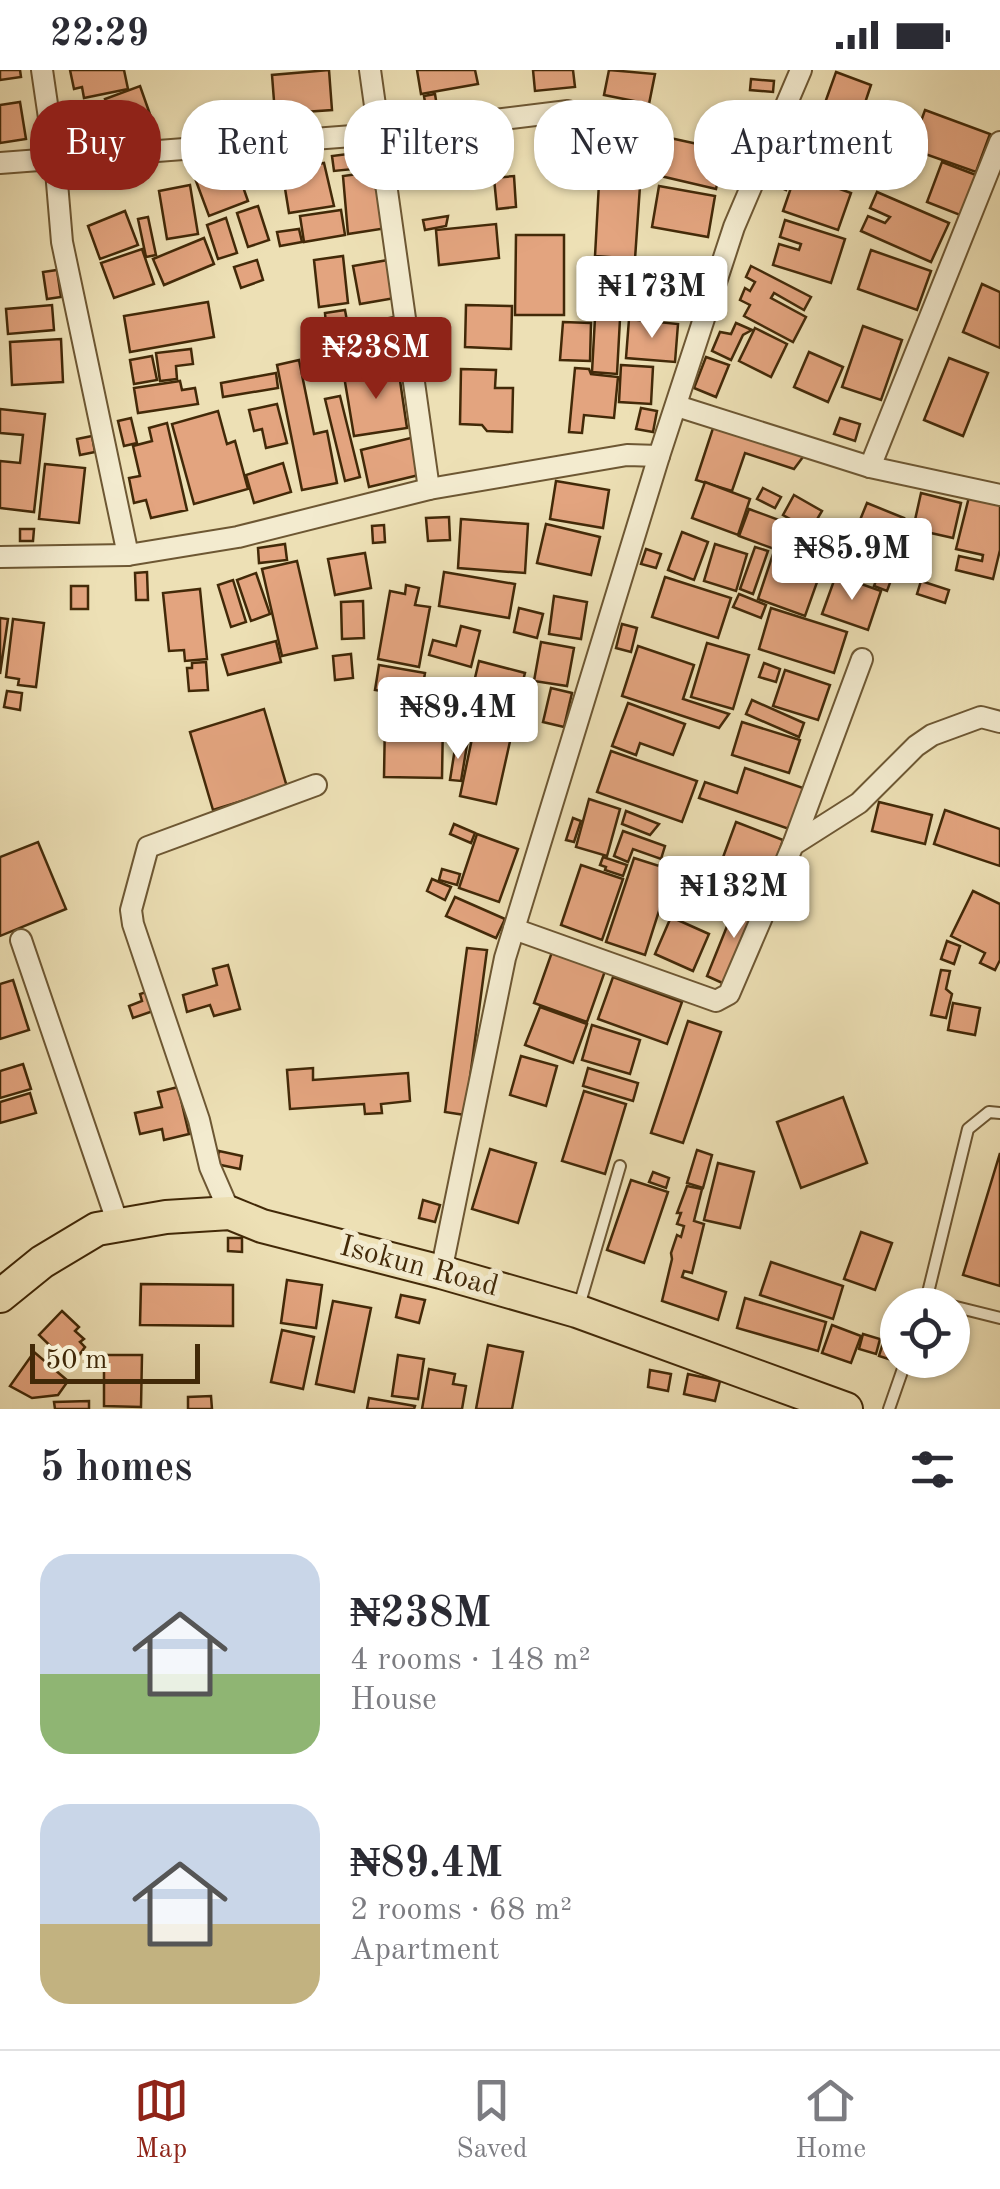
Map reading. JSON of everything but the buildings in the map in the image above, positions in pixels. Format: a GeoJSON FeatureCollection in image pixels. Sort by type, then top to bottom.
{"type":"FeatureCollection","features":[{"type":"Feature","properties":{"kind":"main road","name":"Isokun Road"},"geometry":{"type":"LineString","coordinates":[[0,1296],[42,1262],[97,1230],[118,1224],[230,1213],[262,1226],[578,1311],[846,1409]]}},
{"type":"Feature","properties":{"kind":"street"},"geometry":{"type":"LineString","coordinates":[[42,70],[46,100]]}},
{"type":"Feature","properties":{"kind":"street"},"geometry":{"type":"LineString","coordinates":[[370,70],[374,100]]}},
{"type":"Feature","properties":{"kind":"street"},"geometry":{"type":"LineString","coordinates":[[440,1272],[514,930],[658,456],[734,227],[801,70]]}},
{"type":"Feature","properties":{"kind":"street"},"geometry":{"type":"LineString","coordinates":[[161,151],[344,137]]}},
{"type":"Feature","properties":{"kind":"street"},"geometry":{"type":"LineString","coordinates":[[870,467],[1000,142]]}},
{"type":"Feature","properties":{"kind":"street"},"geometry":{"type":"LineString","coordinates":[[0,163],[30,161]]}},
{"type":"Feature","properties":{"kind":"street"},"geometry":{"type":"LineString","coordinates":[[58,190],[62,242],[128,555]]}},
{"type":"Feature","properties":{"kind":"street"},"geometry":{"type":"LineString","coordinates":[[387,190],[429,489]]}},
{"type":"Feature","properties":{"kind":"street"},"geometry":{"type":"LineString","coordinates":[[677,406],[870,467],[1000,495]]}},
{"type":"Feature","properties":{"kind":"street"},"geometry":{"type":"LineString","coordinates":[[0,556],[128,555],[238,537],[429,489],[627,455],[658,456]]}},
{"type":"Feature","properties":{"kind":"street"},"geometry":{"type":"LineString","coordinates":[[514,930],[716,1001],[729,994],[793,845],[862,659]]}},
{"type":"Feature","properties":{"kind":"street"},"geometry":{"type":"LineString","coordinates":[[793,845],[859,803],[932,734],[981,717],[1000,722]]}},
{"type":"Feature","properties":{"kind":"street"},"geometry":{"type":"LineString","coordinates":[[230,1213],[210,1167],[199,1120],[131,910],[148,847],[316,785]]}},
{"type":"Feature","properties":{"kind":"street"},"geometry":{"type":"LineString","coordinates":[[20,940],[118,1224]]}},
{"type":"Feature","properties":{"kind":"lane"},"geometry":{"type":"LineString","coordinates":[[929,1288],[968,1130],[990,1112],[1000,1113]]}},
{"type":"Feature","properties":{"kind":"lane"},"geometry":{"type":"LineString","coordinates":[[578,1311],[620,1166]]}},
{"type":"Feature","properties":{"kind":"lane"},"geometry":{"type":"LineString","coordinates":[[970,1311],[1000,1318]]}},
{"type":"Feature","properties":{"kind":"lane"},"geometry":{"type":"LineString","coordinates":[[889,1409],[900,1378]]}}]}
